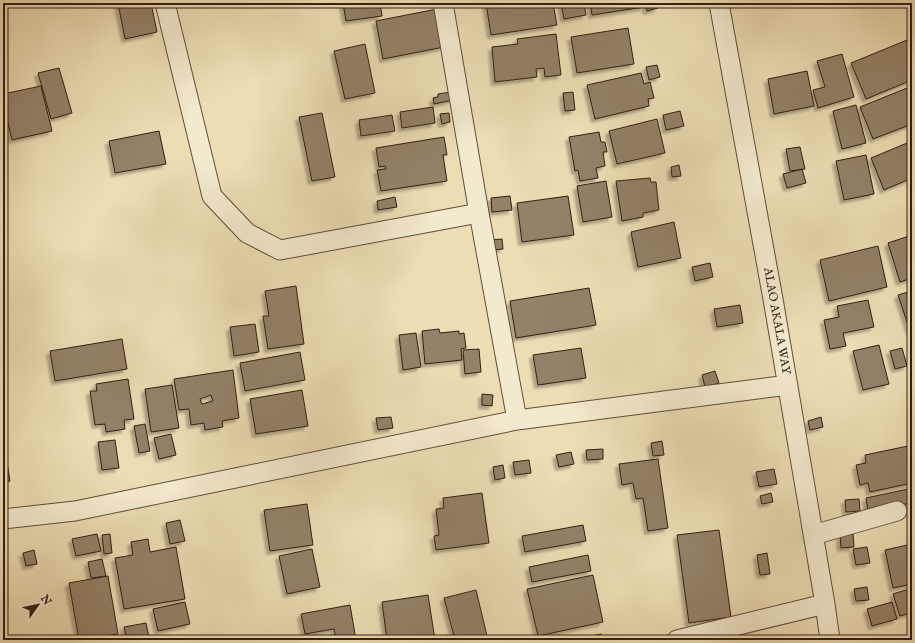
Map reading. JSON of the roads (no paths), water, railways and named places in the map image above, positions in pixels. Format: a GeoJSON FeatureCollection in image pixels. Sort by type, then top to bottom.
{"type":"FeatureCollection","features":[{"type":"Feature","properties":{"kind":"street"},"geometry":{"type":"LineString","coordinates":[[165,3],[212,196],[247,233],[280,250],[479,213]]}},
{"type":"Feature","properties":{"kind":"street"},"geometry":{"type":"LineString","coordinates":[[443,3],[479,213],[517,420]]}},
{"type":"Feature","properties":{"kind":"street","name":"ALAO AKALA WAY"},"geometry":{"type":"LineString","coordinates":[[719,3],[773,299],[830,640]]}},
{"type":"Feature","properties":{"kind":"street"},"geometry":{"type":"LineString","coordinates":[[3,519],[75,511],[517,420],[788,386]]}},
{"type":"Feature","properties":{"kind":"street"},"geometry":{"type":"LineString","coordinates":[[813,535],[897,511]]}},
{"type":"Feature","properties":{"kind":"street"},"geometry":{"type":"LineString","coordinates":[[677,640],[825,604]]}}]}
